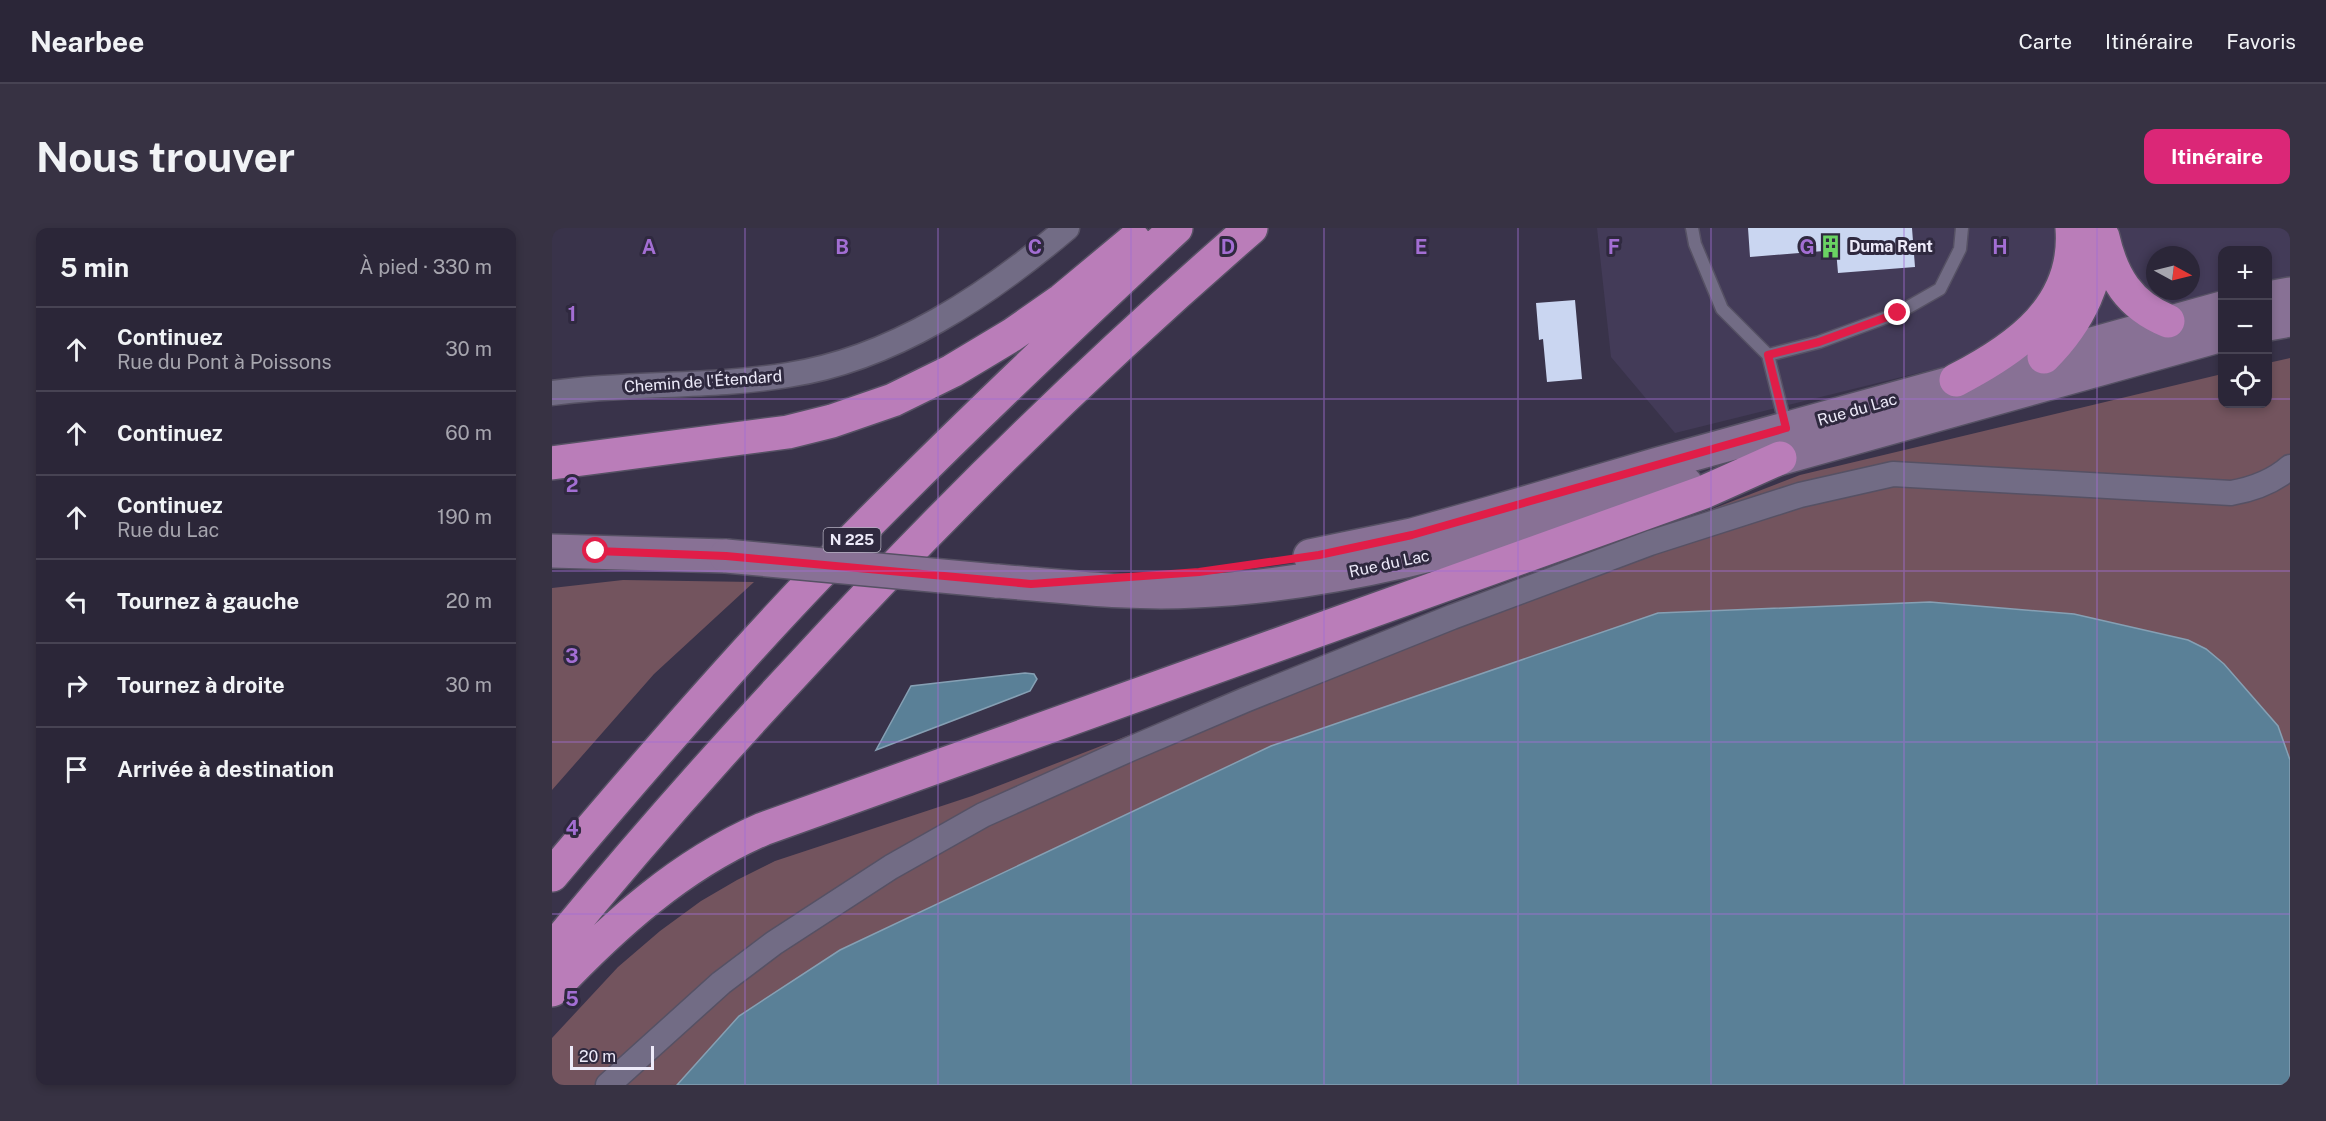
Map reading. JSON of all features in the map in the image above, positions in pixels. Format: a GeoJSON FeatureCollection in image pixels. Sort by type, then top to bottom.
{"type":"FeatureCollection","features":[{"type":"Feature","properties":{"kind":"highway"},"geometry":{"type":"LineString","coordinates":[[552,463],[788,432],[832,421],[893,400],[952,371],[1012,335],[1062,300],[1150,228]]}},
{"type":"Feature","properties":{"kind":"highway","name":"N 225"},"geometry":{"type":"LineString","coordinates":[[552,875],[712,690],[823,570],[1035,359],[1176,228]]}},
{"type":"Feature","properties":{"kind":"highway","name":"N 225"},"geometry":{"type":"LineString","coordinates":[[552,950],[705,771],[903,556],[1057,403],[1251,228]]}},
{"type":"Feature","properties":{"kind":"highway"},"geometry":{"type":"LineString","coordinates":[[1966,391],[1987,364],[2019,342],[2046,314],[2064,286],[2071,267],[2072,228]]}},
{"type":"Feature","properties":{"kind":"highway"},"geometry":{"type":"LineString","coordinates":[[2100,228],[2109,261],[2125,291],[2147,311],[2168,321]]}},
{"type":"Feature","properties":{"kind":"highway"},"geometry":{"type":"LineString","coordinates":[[2044,357],[2070,327],[2088,293],[2098,260],[2100,228]]}},
{"type":"Feature","properties":{"kind":"highway"},"geometry":{"type":"LineString","coordinates":[[552,990],[615,928],[665,886],[711,856],[763,829],[1704,492],[1787,445]]}},
{"type":"Feature","properties":{"kind":"street","name":"Chemin de l'Étendard"},"geometry":{"type":"LineString","coordinates":[[552,393],[643,384],[771,378],[844,362],[899,340],[943,317],[1020,265],[1067,228]]}},
{"type":"Feature","properties":{"kind":"street"},"geometry":{"type":"LineString","coordinates":[[2272,297],[2290,294]]}},
{"type":"Feature","properties":{"kind":"street","name":"Rue du Lac"},"geometry":{"type":"LineString","coordinates":[[1966,391],[2044,357],[2168,321],[2218,309]]}},
{"type":"Feature","properties":{"kind":"street"},"geometry":{"type":"LineString","coordinates":[[2272,323],[2290,320]]}},
{"type":"Feature","properties":{"kind":"street","name":"Rue du Lac"},"geometry":{"type":"LineString","coordinates":[[657,554],[726,556],[1142,593],[1257,587],[1364,570],[1450,549],[1966,391],[2218,336]]}},
{"type":"Feature","properties":{"kind":"street"},"geometry":{"type":"LineString","coordinates":[[608,1085],[701,1000],[765,949],[891,867],[973,820],[1245,700],[1452,617],[1650,543],[1800,495],[1893,474],[2231,493],[2256,488],[2290,467]]}},
{"type":"Feature","properties":{"kind":"street"},"geometry":{"type":"LineString","coordinates":[[552,551],[657,554]]}},
{"type":"Feature","properties":{"kind":"street"},"geometry":{"type":"LineString","coordinates":[[552,567],[657,554]]}},
{"type":"Feature","properties":{"kind":"lane"},"geometry":{"type":"LineString","coordinates":[[1692,228],[1695,244],[1722,309],[1768,355],[1787,445]]}},
{"type":"Feature","properties":{"kind":"lane"},"geometry":{"type":"LineString","coordinates":[[1768,355],[1819,342],[1898,313],[1940,289],[1960,249],[1962,228]]}},
{"type":"Feature","properties":{"kind":"shaded area"},"geometry":{"type":"Polygon","coordinates":[[[1597,228],[2290,228],[2290,281],[2272,286],[2272,246],[2218,246],[2218,299],[1675,433],[1611,357],[1597,228]]]}},
{"type":"Feature","properties":{"kind":"shaded area"},"geometry":{"type":"Polygon","coordinates":[[[2290,358],[2290,1085],[552,1085],[552,1038],[618,967],[660,931],[701,901],[775,861],[972,796],[1800,475],[2218,375],[2218,408],[2272,408],[2272,362],[2290,358]]]}},
{"type":"Feature","properties":{"kind":"shaded area"},"geometry":{"type":"Polygon","coordinates":[[[623,580],[754,582],[654,674],[552,790],[552,588],[623,580]]]}},
{"type":"Feature","properties":{"kind":"water"},"geometry":{"type":"Polygon","coordinates":[[[1930,602],[2074,614],[2188,640],[2206,649],[2224,664],[2278,726],[2290,760],[2290,1085],[677,1085],[739,1016],[840,950],[1271,746],[1658,613],[1930,602]]]}},
{"type":"Feature","properties":{"kind":"water"},"geometry":{"type":"Polygon","coordinates":[[[1025,673],[1034,674],[1037,679],[1030,691],[876,750],[911,686],[1025,673]]]}},
{"type":"Feature","properties":{"kind":"building","name":"Duma Rent"},"geometry":{"type":"Polygon","coordinates":[[[1748,228],[1912,228],[1915,267],[1838,273],[1836,250],[1750,257],[1748,228]]]}},
{"type":"Feature","properties":{"kind":"building"},"geometry":{"type":"Polygon","coordinates":[[[1575,300],[1582,379],[1547,382],[1543,339],[1539,340],[1536,303],[1575,300]]]}},
{"type":"Feature","properties":{"kind":"place","name":"Duma Rent"},"geometry":{"type":"Point","coordinates":[1831,246]}},
{"type":"Feature","properties":{"kind":"route"},"geometry":{"type":"LineString","coordinates":[[596,551],[726,556],[1031,584],[1199,572],[1319,555],[1412,535],[1786,428],[1768,355],[1819,342],[1898,313]]}}]}
